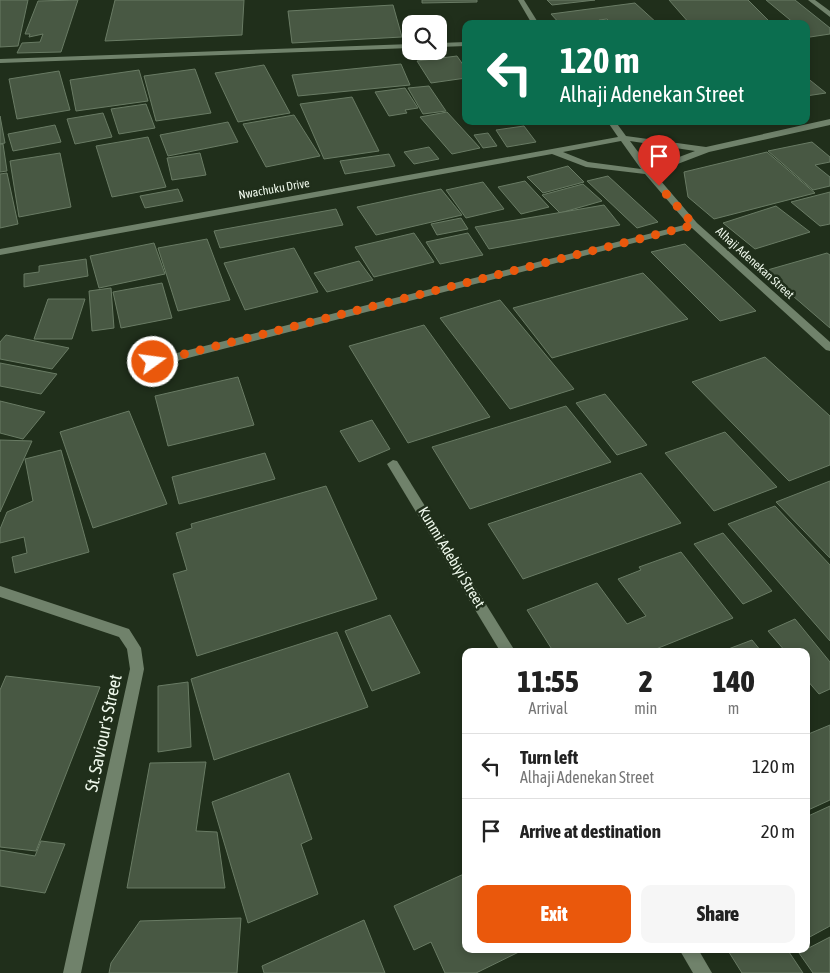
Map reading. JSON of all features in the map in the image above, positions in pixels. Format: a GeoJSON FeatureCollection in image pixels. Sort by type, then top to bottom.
{"type":"FeatureCollection","features":[{"type":"Feature","properties":{"kind":"street"},"geometry":{"type":"LineString","coordinates":[[520,0],[533,20]]}},
{"type":"Feature","properties":{"kind":"street"},"geometry":{"type":"LineString","coordinates":[[812,0],[830,15]]}},
{"type":"Feature","properties":{"kind":"street"},"geometry":{"type":"LineString","coordinates":[[447,45],[462,44]]}},
{"type":"Feature","properties":{"kind":"street"},"geometry":{"type":"LineString","coordinates":[[0,62],[402,46]]}},
{"type":"Feature","properties":{"kind":"street"},"geometry":{"type":"LineString","coordinates":[[553,151],[586,164],[648,172],[706,150],[830,122]]}},
{"type":"Feature","properties":{"kind":"street","name":"Alhaji Adenekan Street"},"geometry":{"type":"LineString","coordinates":[[614,125],[648,172],[694,225],[830,348]]}},
{"type":"Feature","properties":{"kind":"street","name":"Nwachuku Drive"},"geometry":{"type":"LineString","coordinates":[[0,252],[624,138],[706,150]]}},
{"type":"Feature","properties":{"kind":"street"},"geometry":{"type":"LineString","coordinates":[[153,362],[694,225]]}},
{"type":"Feature","properties":{"kind":"street","name":"Kunmi Adebiyi Street"},"geometry":{"type":"LineString","coordinates":[[393,464],[420,504],[506,648]]}},
{"type":"Feature","properties":{"kind":"street","name":"St. Saviour's Street"},"geometry":{"type":"LineString","coordinates":[[0,591],[124,632],[134,648],[137,669],[72,973]]}},
{"type":"Feature","properties":{"kind":"street"},"geometry":{"type":"LineString","coordinates":[[690,953],[703,973]]}},
{"type":"Feature","properties":{"kind":"building"},"geometry":{"type":"Polygon","coordinates":[[[0,0],[28,0],[18,46],[0,47],[0,0]]]}},
{"type":"Feature","properties":{"kind":"building"},"geometry":{"type":"Polygon","coordinates":[[[78,0],[61,52],[17,53],[22,43],[40,42],[43,34],[29,37],[30,34],[25,34],[38,1],[78,0]]]}},
{"type":"Feature","properties":{"kind":"building"},"geometry":{"type":"Polygon","coordinates":[[[115,0],[244,0],[242,35],[105,41],[115,0]]]}},
{"type":"Feature","properties":{"kind":"building"},"geometry":{"type":"Polygon","coordinates":[[[422,0],[477,0],[477,2],[422,3],[422,0]]]}},
{"type":"Feature","properties":{"kind":"building"},"geometry":{"type":"Polygon","coordinates":[[[547,0],[595,0],[552,5],[547,0]]]}},
{"type":"Feature","properties":{"kind":"building"},"geometry":{"type":"Polygon","coordinates":[[[669,0],[748,0],[768,20],[686,20],[669,0]]]}},
{"type":"Feature","properties":{"kind":"building"},"geometry":{"type":"Polygon","coordinates":[[[766,0],[795,0],[830,28],[830,34],[810,37],[810,20],[790,20],[766,0]]]}},
{"type":"Feature","properties":{"kind":"building"},"geometry":{"type":"Polygon","coordinates":[[[635,3],[654,20],[556,20],[551,14],[635,3]]]}},
{"type":"Feature","properties":{"kind":"building"},"geometry":{"type":"Polygon","coordinates":[[[393,5],[402,37],[292,43],[288,11],[393,5]]]}},
{"type":"Feature","properties":{"kind":"building"},"geometry":{"type":"Polygon","coordinates":[[[457,56],[462,63],[462,79],[431,83],[417,61],[447,60],[447,57],[457,56]]]}},
{"type":"Feature","properties":{"kind":"building"},"geometry":{"type":"Polygon","coordinates":[[[401,64],[410,85],[298,96],[292,75],[401,64]]]}},
{"type":"Feature","properties":{"kind":"building"},"geometry":{"type":"Polygon","coordinates":[[[264,65],[290,113],[238,122],[215,73],[264,65]]]}},
{"type":"Feature","properties":{"kind":"building"},"geometry":{"type":"Polygon","coordinates":[[[195,69],[211,113],[156,121],[144,76],[195,69]]]}},
{"type":"Feature","properties":{"kind":"building"},"geometry":{"type":"Polygon","coordinates":[[[139,70],[148,101],[76,111],[70,80],[139,70]]]}},
{"type":"Feature","properties":{"kind":"building"},"geometry":{"type":"Polygon","coordinates":[[[59,71],[70,110],[17,119],[9,79],[59,71]]]}},
{"type":"Feature","properties":{"kind":"building"},"geometry":{"type":"Polygon","coordinates":[[[810,80],[826,93],[810,95],[810,80]]]}},
{"type":"Feature","properties":{"kind":"building"},"geometry":{"type":"Polygon","coordinates":[[[429,86],[446,111],[423,114],[408,88],[429,86]]]}},
{"type":"Feature","properties":{"kind":"building"},"geometry":{"type":"Polygon","coordinates":[[[405,88],[418,108],[405,110],[407,113],[389,116],[375,92],[405,88]]]}},
{"type":"Feature","properties":{"kind":"building"},"geometry":{"type":"Polygon","coordinates":[[[352,97],[379,151],[324,159],[300,104],[352,97]]]}},
{"type":"Feature","properties":{"kind":"building"},"geometry":{"type":"Polygon","coordinates":[[[146,104],[155,128],[119,134],[111,109],[146,104]]]}},
{"type":"Feature","properties":{"kind":"building"},"geometry":{"type":"Polygon","coordinates":[[[447,112],[480,148],[452,154],[420,117],[447,112]]]}},
{"type":"Feature","properties":{"kind":"building"},"geometry":{"type":"Polygon","coordinates":[[[103,113],[112,137],[75,144],[67,119],[103,113]]]}},
{"type":"Feature","properties":{"kind":"building"},"geometry":{"type":"Polygon","coordinates":[[[294,115],[320,156],[266,167],[243,124],[294,115]]]}},
{"type":"Feature","properties":{"kind":"building"},"geometry":{"type":"Polygon","coordinates":[[[0,116],[5,143],[0,144],[0,116]]]}},
{"type":"Feature","properties":{"kind":"building"},"geometry":{"type":"Polygon","coordinates":[[[228,122],[238,142],[168,156],[160,135],[228,122]]]}},
{"type":"Feature","properties":{"kind":"building"},"geometry":{"type":"Polygon","coordinates":[[[55,125],[61,142],[13,151],[8,134],[55,125]]]}},
{"type":"Feature","properties":{"kind":"building"},"geometry":{"type":"Polygon","coordinates":[[[524,126],[536,142],[507,147],[496,130],[524,126]]]}},
{"type":"Feature","properties":{"kind":"building"},"geometry":{"type":"Polygon","coordinates":[[[488,133],[497,146],[483,148],[474,135],[488,133]]]}},
{"type":"Feature","properties":{"kind":"building"},"geometry":{"type":"Polygon","coordinates":[[[148,137],[166,187],[112,197],[96,146],[148,137]]]}},
{"type":"Feature","properties":{"kind":"building"},"geometry":{"type":"Polygon","coordinates":[[[812,142],[830,157],[830,162],[815,165],[830,177],[830,186],[813,190],[768,151],[812,142]]]}},
{"type":"Feature","properties":{"kind":"building"},"geometry":{"type":"Polygon","coordinates":[[[0,144],[3,144],[7,171],[0,172],[0,144]]]}},
{"type":"Feature","properties":{"kind":"building"},"geometry":{"type":"Polygon","coordinates":[[[429,147],[439,159],[414,164],[404,152],[429,147]]]}},
{"type":"Feature","properties":{"kind":"building"},"geometry":{"type":"Polygon","coordinates":[[[767,152],[815,193],[714,219],[688,197],[684,172],[767,152]]]}},
{"type":"Feature","properties":{"kind":"building"},"geometry":{"type":"Polygon","coordinates":[[[60,153],[71,207],[19,217],[10,161],[60,153]]]}},
{"type":"Feature","properties":{"kind":"building"},"geometry":{"type":"Polygon","coordinates":[[[200,153],[206,175],[172,180],[167,158],[200,153]]]}},
{"type":"Feature","properties":{"kind":"building"},"geometry":{"type":"Polygon","coordinates":[[[389,154],[395,166],[345,174],[340,161],[389,154]]]}},
{"type":"Feature","properties":{"kind":"building"},"geometry":{"type":"Polygon","coordinates":[[[568,166],[584,182],[543,193],[527,177],[568,166]]]}},
{"type":"Feature","properties":{"kind":"building"},"geometry":{"type":"Polygon","coordinates":[[[7,173],[18,224],[0,228],[0,174],[7,173]]]}},
{"type":"Feature","properties":{"kind":"building"},"geometry":{"type":"Polygon","coordinates":[[[608,176],[658,222],[637,228],[587,181],[608,176]]]}},
{"type":"Feature","properties":{"kind":"building"},"geometry":{"type":"Polygon","coordinates":[[[525,181],[549,207],[521,214],[498,187],[525,181]]]}},
{"type":"Feature","properties":{"kind":"building"},"geometry":{"type":"Polygon","coordinates":[[[483,182],[504,209],[466,218],[446,190],[483,182]]]}},
{"type":"Feature","properties":{"kind":"building"},"geometry":{"type":"Polygon","coordinates":[[[583,184],[602,201],[560,213],[542,195],[583,184]]]}},
{"type":"Feature","properties":{"kind":"building"},"geometry":{"type":"Polygon","coordinates":[[[178,189],[183,201],[145,208],[140,196],[178,189]]]}},
{"type":"Feature","properties":{"kind":"building"},"geometry":{"type":"Polygon","coordinates":[[[441,189],[462,215],[376,235],[357,207],[441,189]]]}},
{"type":"Feature","properties":{"kind":"building"},"geometry":{"type":"Polygon","coordinates":[[[830,192],[830,224],[820,226],[791,202],[830,192]]]}},
{"type":"Feature","properties":{"kind":"building"},"geometry":{"type":"Polygon","coordinates":[[[604,205],[620,225],[489,249],[475,227],[604,205]]]}},
{"type":"Feature","properties":{"kind":"building"},"geometry":{"type":"Polygon","coordinates":[[[776,206],[810,232],[755,249],[723,223],[776,206]]]}},
{"type":"Feature","properties":{"kind":"building"},"geometry":{"type":"Polygon","coordinates":[[[336,209],[343,225],[220,248],[214,231],[336,209]]]}},
{"type":"Feature","properties":{"kind":"building"},"geometry":{"type":"Polygon","coordinates":[[[461,218],[468,229],[437,235],[431,224],[461,218]]]}},
{"type":"Feature","properties":{"kind":"building"},"geometry":{"type":"Polygon","coordinates":[[[414,233],[434,262],[374,277],[355,247],[414,233]]]}},
{"type":"Feature","properties":{"kind":"building"},"geometry":{"type":"Polygon","coordinates":[[[468,233],[483,255],[440,264],[426,242],[468,233]]]}},
{"type":"Feature","properties":{"kind":"building"},"geometry":{"type":"Polygon","coordinates":[[[207,239],[230,300],[178,311],[158,248],[207,239]]]}},
{"type":"Feature","properties":{"kind":"building"},"geometry":{"type":"Polygon","coordinates":[[[154,243],[165,274],[99,288],[90,256],[154,243]]]}},
{"type":"Feature","properties":{"kind":"building"},"geometry":{"type":"Polygon","coordinates":[[[685,244],[756,311],[720,321],[651,252],[685,244]]]}},
{"type":"Feature","properties":{"kind":"building"},"geometry":{"type":"Polygon","coordinates":[[[294,248],[318,292],[245,310],[224,263],[294,248]]]}},
{"type":"Feature","properties":{"kind":"building"},"geometry":{"type":"Polygon","coordinates":[[[827,253],[830,255],[830,328],[764,271],[827,253]]]}},
{"type":"Feature","properties":{"kind":"building"},"geometry":{"type":"Polygon","coordinates":[[[86,259],[88,276],[24,287],[24,274],[39,272],[39,266],[86,259]]]}},
{"type":"Feature","properties":{"kind":"building"},"geometry":{"type":"Polygon","coordinates":[[[359,261],[373,280],[327,292],[314,273],[359,261]]]}},
{"type":"Feature","properties":{"kind":"building"},"geometry":{"type":"Polygon","coordinates":[[[643,273],[688,319],[552,358],[513,308],[643,273]]]}},
{"type":"Feature","properties":{"kind":"building"},"geometry":{"type":"Polygon","coordinates":[[[162,283],[172,318],[121,328],[113,292],[162,283]]]}},
{"type":"Feature","properties":{"kind":"building"},"geometry":{"type":"Polygon","coordinates":[[[111,288],[114,328],[92,331],[89,291],[111,288]]]}},
{"type":"Feature","properties":{"kind":"building"},"geometry":{"type":"Polygon","coordinates":[[[48,299],[85,299],[72,339],[34,339],[48,299]]]}},
{"type":"Feature","properties":{"kind":"building"},"geometry":{"type":"Polygon","coordinates":[[[500,300],[574,389],[510,409],[440,318],[500,300]]]}},
{"type":"Feature","properties":{"kind":"building"},"geometry":{"type":"Polygon","coordinates":[[[424,325],[490,417],[408,443],[349,346],[424,325]]]}},
{"type":"Feature","properties":{"kind":"building"},"geometry":{"type":"Polygon","coordinates":[[[6,335],[69,348],[52,369],[0,359],[0,342],[6,335]]]}},
{"type":"Feature","properties":{"kind":"building"},"geometry":{"type":"Polygon","coordinates":[[[765,357],[830,416],[830,465],[789,481],[692,382],[765,357]]]}},
{"type":"Feature","properties":{"kind":"building"},"geometry":{"type":"Polygon","coordinates":[[[0,363],[57,374],[41,394],[0,386],[0,363]]]}},
{"type":"Feature","properties":{"kind":"building"},"geometry":{"type":"Polygon","coordinates":[[[238,377],[254,425],[168,446],[155,396],[238,377]]]}},
{"type":"Feature","properties":{"kind":"building"},"geometry":{"type":"Polygon","coordinates":[[[605,394],[647,445],[617,455],[576,403],[605,394]]]}},
{"type":"Feature","properties":{"kind":"building"},"geometry":{"type":"Polygon","coordinates":[[[0,401],[45,412],[23,439],[0,433],[0,401]]]}},
{"type":"Feature","properties":{"kind":"building"},"geometry":{"type":"Polygon","coordinates":[[[566,406],[611,462],[470,509],[432,447],[566,406]]]}},
{"type":"Feature","properties":{"kind":"building"},"geometry":{"type":"Polygon","coordinates":[[[129,411],[167,504],[93,528],[60,432],[129,411]]]}},
{"type":"Feature","properties":{"kind":"building"},"geometry":{"type":"Polygon","coordinates":[[[372,420],[390,449],[359,462],[340,431],[372,420]]]}},
{"type":"Feature","properties":{"kind":"building"},"geometry":{"type":"Polygon","coordinates":[[[725,432],[777,487],[714,511],[665,453],[725,432]]]}},
{"type":"Feature","properties":{"kind":"building"},"geometry":{"type":"Polygon","coordinates":[[[0,440],[32,441],[0,512],[0,440]]]}},
{"type":"Feature","properties":{"kind":"building"},"geometry":{"type":"Polygon","coordinates":[[[61,450],[89,552],[15,573],[12,557],[27,553],[24,537],[0,543],[0,529],[7,512],[33,501],[25,459],[61,450]]]}},
{"type":"Feature","properties":{"kind":"building"},"geometry":{"type":"Polygon","coordinates":[[[265,453],[275,479],[179,504],[172,477],[265,453]]]}},
{"type":"Feature","properties":{"kind":"building"},"geometry":{"type":"Polygon","coordinates":[[[641,473],[681,523],[523,579],[488,524],[641,473]]]}},
{"type":"Feature","properties":{"kind":"building"},"geometry":{"type":"Polygon","coordinates":[[[830,481],[830,558],[776,502],[830,481]]]}},
{"type":"Feature","properties":{"kind":"building"},"geometry":{"type":"Polygon","coordinates":[[[326,486],[377,599],[197,656],[173,574],[187,570],[176,533],[192,528],[191,524],[326,486]]]}},
{"type":"Feature","properties":{"kind":"building"},"geometry":{"type":"Polygon","coordinates":[[[775,506],[830,565],[830,641],[728,524],[775,506]]]}},
{"type":"Feature","properties":{"kind":"building"},"geometry":{"type":"Polygon","coordinates":[[[723,533],[772,591],[743,604],[694,544],[723,533]]]}},
{"type":"Feature","properties":{"kind":"building"},"geometry":{"type":"Polygon","coordinates":[[[681,552],[733,618],[658,648],[551,648],[527,610],[597,583],[627,624],[646,616],[618,579],[641,570],[639,567],[681,552]]]}},
{"type":"Feature","properties":{"kind":"building"},"geometry":{"type":"Polygon","coordinates":[[[390,615],[420,673],[372,691],[345,631],[390,615]]]}},
{"type":"Feature","properties":{"kind":"building"},"geometry":{"type":"Polygon","coordinates":[[[795,619],[830,662],[830,689],[819,694],[810,684],[810,648],[782,648],[768,631],[795,619]]]}},
{"type":"Feature","properties":{"kind":"building"},"geometry":{"type":"Polygon","coordinates":[[[337,632],[368,707],[214,760],[191,679],[337,632]]]}},
{"type":"Feature","properties":{"kind":"building"},"geometry":{"type":"Polygon","coordinates":[[[752,640],[759,648],[731,648],[752,640]]]}},
{"type":"Feature","properties":{"kind":"building"},"geometry":{"type":"Polygon","coordinates":[[[6,676],[100,687],[36,851],[0,847],[0,690],[6,676]]]}},
{"type":"Feature","properties":{"kind":"building"},"geometry":{"type":"Polygon","coordinates":[[[188,682],[191,747],[158,752],[158,686],[188,682]]]}},
{"type":"Feature","properties":{"kind":"building"},"geometry":{"type":"Polygon","coordinates":[[[830,725],[830,800],[810,809],[810,733],[830,725]]]}},
{"type":"Feature","properties":{"kind":"building"},"geometry":{"type":"Polygon","coordinates":[[[206,762],[196,831],[217,832],[225,888],[127,888],[150,763],[206,762]]]}},
{"type":"Feature","properties":{"kind":"building"},"geometry":{"type":"Polygon","coordinates":[[[289,773],[312,839],[301,844],[318,894],[248,923],[212,802],[289,773]]]}},
{"type":"Feature","properties":{"kind":"building"},"geometry":{"type":"Polygon","coordinates":[[[830,806],[830,926],[810,937],[810,815],[830,806]]]}},
{"type":"Feature","properties":{"kind":"building"},"geometry":{"type":"Polygon","coordinates":[[[41,841],[65,844],[45,893],[0,886],[0,850],[35,856],[41,841]]]}},
{"type":"Feature","properties":{"kind":"building"},"geometry":{"type":"Polygon","coordinates":[[[462,875],[462,953],[517,953],[476,973],[445,973],[431,942],[414,950],[394,906],[462,875]]]}},
{"type":"Feature","properties":{"kind":"building"},"geometry":{"type":"Polygon","coordinates":[[[241,918],[237,973],[109,973],[111,963],[140,921],[241,918]]]}},
{"type":"Feature","properties":{"kind":"building"},"geometry":{"type":"Polygon","coordinates":[[[364,920],[385,973],[264,973],[262,966],[364,920]]]}},
{"type":"Feature","properties":{"kind":"building"},"geometry":{"type":"Polygon","coordinates":[[[830,937],[830,973],[813,973],[799,953],[810,953],[810,947],[830,937]]]}},
{"type":"Feature","properties":{"kind":"building"},"geometry":{"type":"Polygon","coordinates":[[[730,953],[790,953],[803,973],[742,973],[730,953]]]}},
{"type":"Feature","properties":{"kind":"route"},"geometry":{"type":"LineString","coordinates":[[153,362],[694,225],[659,186]]}}]}
